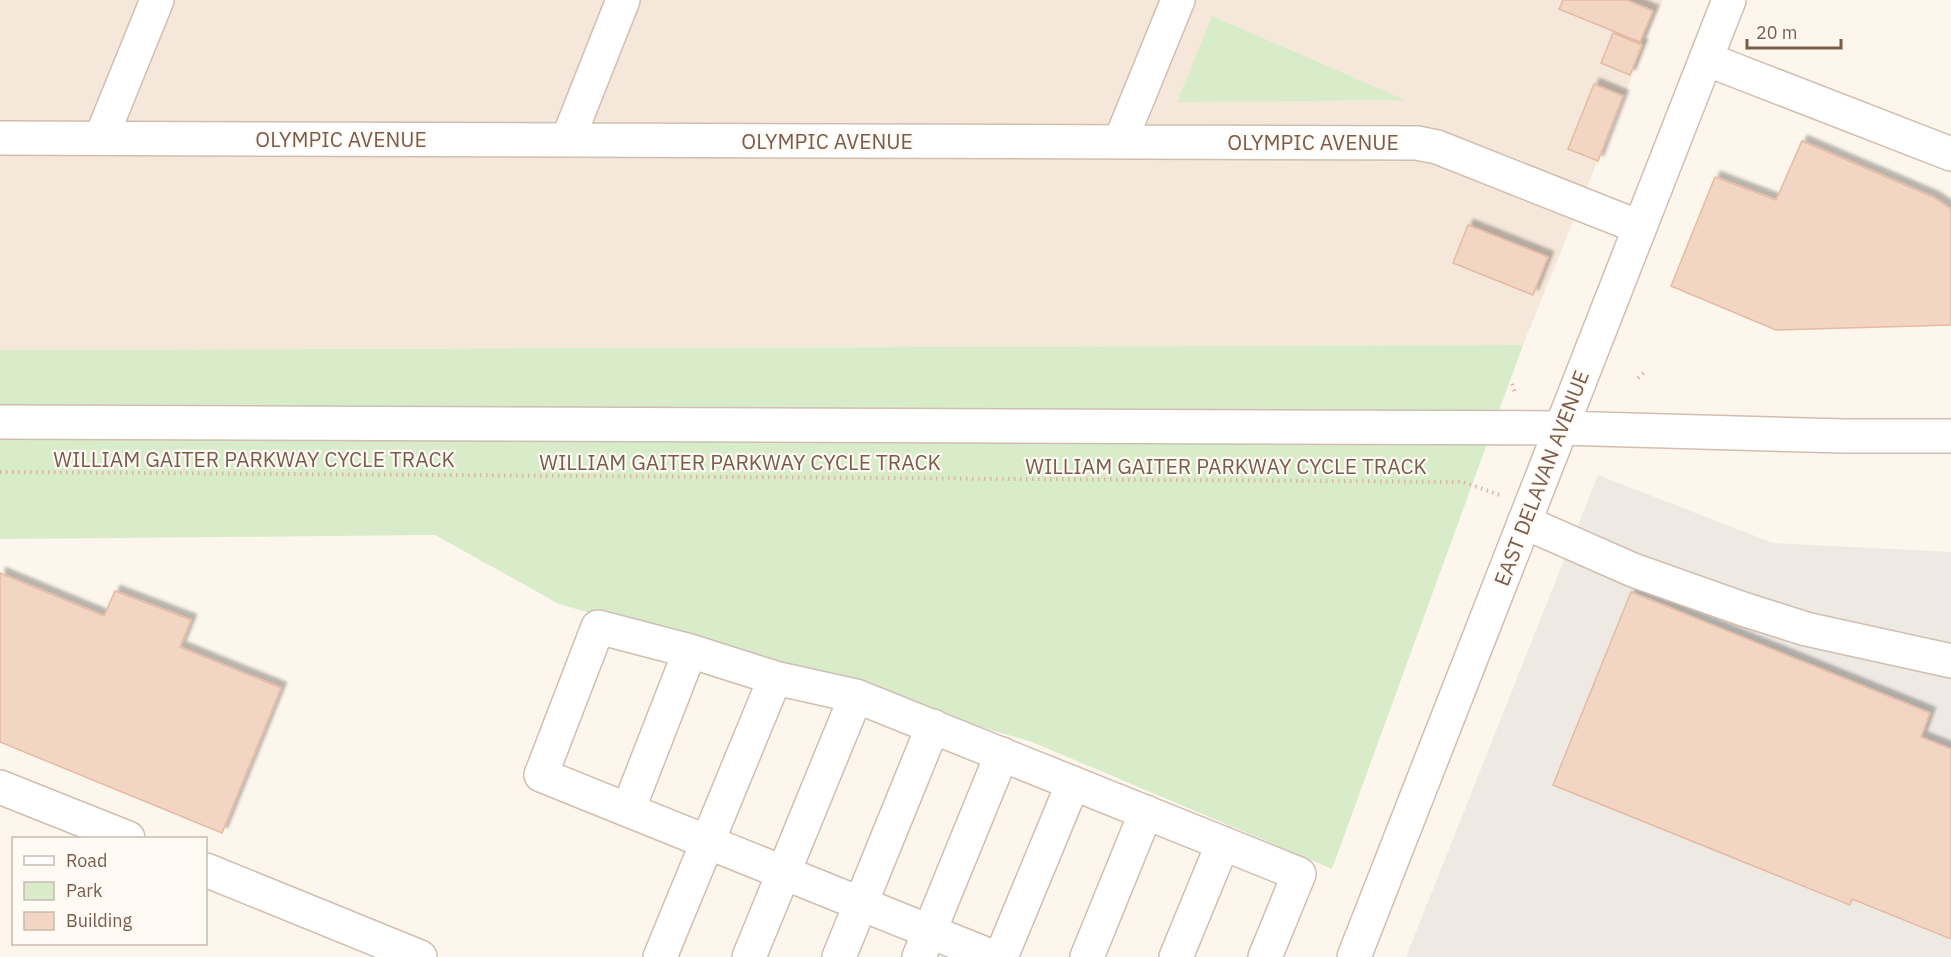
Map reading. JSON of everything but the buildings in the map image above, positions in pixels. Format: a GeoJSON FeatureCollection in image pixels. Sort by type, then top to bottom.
{"type":"FeatureCollection","features":[{"type":"Feature","properties":{"kind":"street"},"geometry":{"type":"LineString","coordinates":[[101,138],[157,0]]}},
{"type":"Feature","properties":{"kind":"street"},"geometry":{"type":"LineString","coordinates":[[568,139],[623,0]]}},
{"type":"Feature","properties":{"kind":"street"},"geometry":{"type":"LineString","coordinates":[[1120,142],[1178,0]]}},
{"type":"Feature","properties":{"kind":"street","name":"EAST DELAVAN AVENUE"},"geometry":{"type":"LineString","coordinates":[[1354,957],[1729,0]]}},
{"type":"Feature","properties":{"kind":"street"},"geometry":{"type":"LineString","coordinates":[[1706,59],[1951,154]]}},
{"type":"Feature","properties":{"kind":"street","name":"OLYMPIC AVENUE"},"geometry":{"type":"LineString","coordinates":[[0,138],[1416,142],[1428,144],[1639,227]]}},
{"type":"Feature","properties":{"kind":"street"},"geometry":{"type":"LineString","coordinates":[[0,422],[1560,428],[1843,436],[1951,435]]}},
{"type":"Feature","properties":{"kind":"street"},"geometry":{"type":"LineString","coordinates":[[1524,522],[1633,570],[1743,609],[1806,629],[1951,662]]}},
{"type":"Feature","properties":{"kind":"street"},"geometry":{"type":"LineString","coordinates":[[993,957],[924,944],[860,904],[541,775],[598,627],[690,651],[775,678],[856,696],[1299,874],[1265,957]]}},
{"type":"Feature","properties":{"kind":"street"},"geometry":{"type":"LineString","coordinates":[[628,810],[690,651]]}},
{"type":"Feature","properties":{"kind":"street"},"geometry":{"type":"LineString","coordinates":[[660,957],[775,678]]}},
{"type":"Feature","properties":{"kind":"street"},"geometry":{"type":"LineString","coordinates":[[749,957],[856,696]]}},
{"type":"Feature","properties":{"kind":"street"},"geometry":{"type":"LineString","coordinates":[[838,957],[933,726]]}},
{"type":"Feature","properties":{"kind":"street"},"geometry":{"type":"LineString","coordinates":[[924,944],[1002,754]]}},
{"type":"Feature","properties":{"kind":"street"},"geometry":{"type":"LineString","coordinates":[[1002,957],[1074,783]]}},
{"type":"Feature","properties":{"kind":"street"},"geometry":{"type":"LineString","coordinates":[[0,787],[125,837]]}},
{"type":"Feature","properties":{"kind":"street"},"geometry":{"type":"LineString","coordinates":[[1087,957],[1146,812]]}},
{"type":"Feature","properties":{"kind":"street"},"geometry":{"type":"LineString","coordinates":[[1176,957],[1223,843]]}},
{"type":"Feature","properties":{"kind":"street"},"geometry":{"type":"LineString","coordinates":[[207,870],[420,957]]}},
{"type":"Feature","properties":{"kind":"path"},"geometry":{"type":"LineString","coordinates":[[1638,378],[1646,371]]}},
{"type":"Feature","properties":{"kind":"path"},"geometry":{"type":"LineString","coordinates":[[1512,384],[1515,393]]}},
{"type":"Feature","properties":{"kind":"path","name":"WILLIAM GAITER PARKWAY CYCLE TRACK"},"geometry":{"type":"LineString","coordinates":[[0,472],[1463,482],[1479,486]]}},
{"type":"Feature","properties":{"kind":"shaded area"},"geometry":{"type":"Polygon","coordinates":[[[0,0],[1663,0],[1523,345],[0,350],[0,0]]]}},
{"type":"Feature","properties":{"kind":"shaded area"},"geometry":{"type":"Polygon","coordinates":[[[1598,475],[1773,543],[1951,552],[1951,957],[1406,957],[1598,475]]]}},
{"type":"Feature","properties":{"kind":"green space"},"geometry":{"type":"Polygon","coordinates":[[[1212,16],[1405,100],[1177,102],[1212,16]]]}},
{"type":"Feature","properties":{"kind":"green space"},"geometry":{"type":"Polygon","coordinates":[[[1523,345],[1332,869],[1032,742],[559,604],[435,535],[0,539],[0,350],[1523,345]]]}}]}
